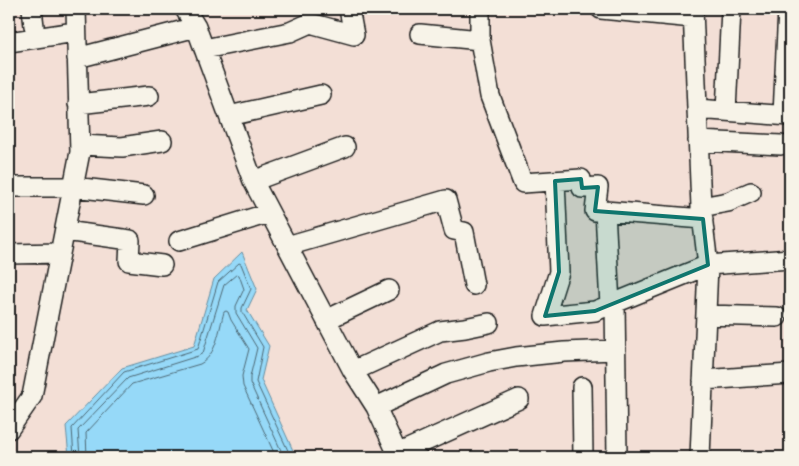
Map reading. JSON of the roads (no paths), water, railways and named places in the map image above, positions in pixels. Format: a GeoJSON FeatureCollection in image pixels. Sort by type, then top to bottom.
{"type":"FeatureCollection","features":[{"type":"Feature","properties":{"kind":"street"},"geometry":{"type":"LineString","coordinates":[[9,429],[15,410],[32,396],[80,152],[76,9]]}},
{"type":"Feature","properties":{"kind":"street"},"geometry":{"type":"LineString","coordinates":[[185,9],[196,27],[253,181],[353,371],[376,407],[398,456],[519,399]]}},
{"type":"Feature","properties":{"kind":"street"},"geometry":{"type":"LineString","coordinates":[[204,49],[290,32],[310,23],[354,35],[349,9]]}},
{"type":"Feature","properties":{"kind":"street"},"geometry":{"type":"LineString","coordinates":[[480,9],[480,40],[490,96],[523,183],[581,179],[582,188],[598,187],[595,211],[702,213],[750,192]]}},
{"type":"Feature","properties":{"kind":"street"},"geometry":{"type":"LineString","coordinates":[[601,9],[693,13],[702,213],[708,265],[700,457]]}},
{"type":"Feature","properties":{"kind":"street"},"geometry":{"type":"LineString","coordinates":[[726,111],[732,9]]}},
{"type":"Feature","properties":{"kind":"street"},"geometry":{"type":"LineString","coordinates":[[697,109],[786,115],[788,9]]}},
{"type":"Feature","properties":{"kind":"street"},"geometry":{"type":"LineString","coordinates":[[77,58],[196,27]]}},
{"type":"Feature","properties":{"kind":"street"},"geometry":{"type":"LineString","coordinates":[[9,42],[76,32]]}},
{"type":"Feature","properties":{"kind":"street"},"geometry":{"type":"LineString","coordinates":[[420,34],[480,40]]}},
{"type":"Feature","properties":{"kind":"street"},"geometry":{"type":"LineString","coordinates":[[229,116],[321,95]]}},
{"type":"Feature","properties":{"kind":"street"},"geometry":{"type":"LineString","coordinates":[[78,104],[149,96]]}},
{"type":"Feature","properties":{"kind":"street"},"geometry":{"type":"LineString","coordinates":[[80,145],[122,147],[162,141]]}},
{"type":"Feature","properties":{"kind":"street"},"geometry":{"type":"LineString","coordinates":[[698,141],[780,145]]}},
{"type":"Feature","properties":{"kind":"street"},"geometry":{"type":"LineString","coordinates":[[253,181],[344,147]]}},
{"type":"Feature","properties":{"kind":"street"},"geometry":{"type":"LineString","coordinates":[[555,181],[559,272],[545,316],[595,311],[708,265],[790,259]]}},
{"type":"Feature","properties":{"kind":"street"},"geometry":{"type":"LineString","coordinates":[[9,187],[73,187],[144,195]]}},
{"type":"Feature","properties":{"kind":"street"},"geometry":{"type":"LineString","coordinates":[[287,246],[446,200],[454,230],[464,232],[474,285]]}},
{"type":"Feature","properties":{"kind":"street"},"geometry":{"type":"LineString","coordinates":[[605,211],[615,350],[617,457]]}},
{"type":"Feature","properties":{"kind":"street"},"geometry":{"type":"LineString","coordinates":[[179,241],[269,212]]}},
{"type":"Feature","properties":{"kind":"street"},"geometry":{"type":"LineString","coordinates":[[65,231],[130,240],[129,261],[162,265]]}},
{"type":"Feature","properties":{"kind":"street"},"geometry":{"type":"LineString","coordinates":[[9,254],[60,253]]}},
{"type":"Feature","properties":{"kind":"street"},"geometry":{"type":"LineString","coordinates":[[326,320],[388,290]]}},
{"type":"Feature","properties":{"kind":"street"},"geometry":{"type":"LineString","coordinates":[[706,315],[777,317]]}},
{"type":"Feature","properties":{"kind":"street"},"geometry":{"type":"LineString","coordinates":[[353,371],[440,331],[489,323]]}},
{"type":"Feature","properties":{"kind":"street"},"geometry":{"type":"LineString","coordinates":[[376,407],[446,374],[489,362],[564,352],[615,350]]}},
{"type":"Feature","properties":{"kind":"street"},"geometry":{"type":"LineString","coordinates":[[703,380],[790,374]]}},
{"type":"Feature","properties":{"kind":"street"},"geometry":{"type":"LineString","coordinates":[[582,387],[583,457]]}},
{"type":"Feature","properties":{"kind":"water"},"geometry":{"type":"Polygon","coordinates":[[[242,252],[257,289],[247,310],[269,346],[261,380],[296,457],[69,457],[66,426],[122,368],[194,346],[214,279],[242,252]]]}}]}
